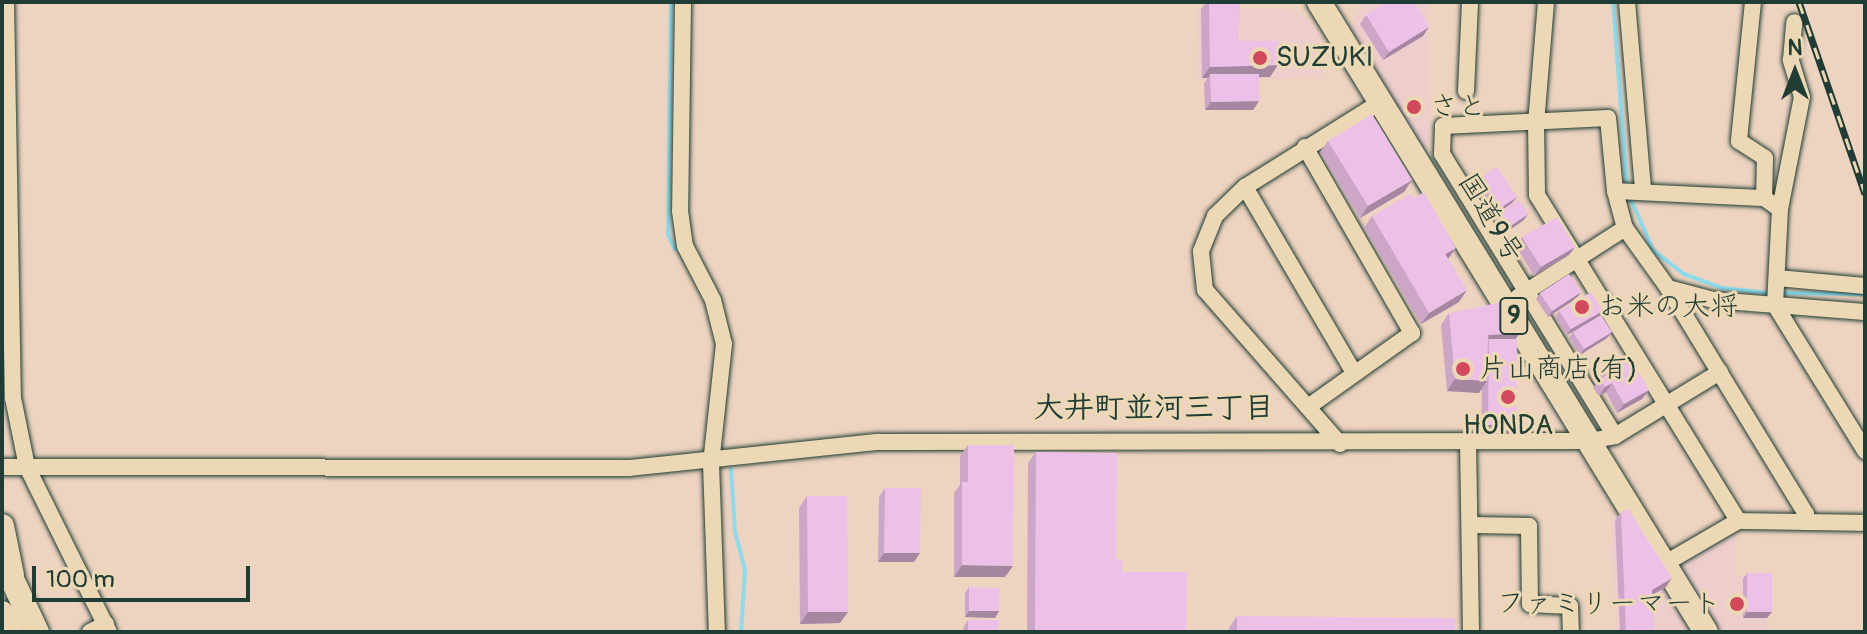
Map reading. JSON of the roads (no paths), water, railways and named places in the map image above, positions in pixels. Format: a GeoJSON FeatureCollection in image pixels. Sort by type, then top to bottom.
{"type":"FeatureCollection","features":[{"type":"Feature","properties":{"kind":"highway","name":"国道9号"},"geometry":{"type":"LineString","coordinates":[[1319,2],[1382,101],[1516,298],[1590,441],[1706,632]]}},
{"type":"Feature","properties":{"kind":"highway"},"geometry":{"type":"LineString","coordinates":[[2,526],[7,569],[37,632]]}},
{"type":"Feature","properties":{"kind":"highway"},"geometry":{"type":"LineString","coordinates":[[2,613],[11,632]]}},
{"type":"Feature","properties":{"kind":"street"},"geometry":{"type":"LineString","coordinates":[[6,2],[6,222],[13,398],[27,467],[108,628],[90,632]]}},
{"type":"Feature","properties":{"kind":"street"},"geometry":{"type":"LineString","coordinates":[[683,2],[680,211],[685,246],[713,300],[724,344],[711,463],[717,632]]}},
{"type":"Feature","properties":{"kind":"street"},"geometry":{"type":"LineString","coordinates":[[1466,91],[1470,2]]}},
{"type":"Feature","properties":{"kind":"street"},"geometry":{"type":"LineString","coordinates":[[1546,2],[1536,123],[1537,195],[1664,406],[1738,521]]}},
{"type":"Feature","properties":{"kind":"street"},"geometry":{"type":"LineString","coordinates":[[1627,2],[1643,190]]}},
{"type":"Feature","properties":{"kind":"street"},"geometry":{"type":"LineString","coordinates":[[1753,2],[1739,141],[1765,158],[1764,198]]}},
{"type":"Feature","properties":{"kind":"street"},"geometry":{"type":"LineString","coordinates":[[1794,22],[1791,60],[1802,97],[1780,209],[1775,305],[1865,451]]}},
{"type":"Feature","properties":{"kind":"street"},"geometry":{"type":"LineString","coordinates":[[1340,444],[1205,290],[1201,251],[1215,216],[1245,187],[1382,101]]}},
{"type":"Feature","properties":{"kind":"street"},"geometry":{"type":"LineString","coordinates":[[1615,436],[1516,298],[1442,154],[1443,126],[1608,118],[1615,191],[1625,228],[1668,288],[1720,372],[1806,514],[1806,522]]}},
{"type":"Feature","properties":{"kind":"street"},"geometry":{"type":"LineString","coordinates":[[1305,147],[1412,333],[1308,407]]}},
{"type":"Feature","properties":{"kind":"street"},"geometry":{"type":"LineString","coordinates":[[1245,187],[1354,373]]}},
{"type":"Feature","properties":{"kind":"street"},"geometry":{"type":"LineString","coordinates":[[1615,191],[1764,198],[1780,209]]}},
{"type":"Feature","properties":{"kind":"street"},"geometry":{"type":"LineString","coordinates":[[1516,298],[1625,228]]}},
{"type":"Feature","properties":{"kind":"street"},"geometry":{"type":"LineString","coordinates":[[1777,278],[1865,286]]}},
{"type":"Feature","properties":{"kind":"street"},"geometry":{"type":"LineString","coordinates":[[1668,288],[1713,300],[1865,312]]}},
{"type":"Feature","properties":{"kind":"street"},"geometry":{"type":"LineString","coordinates":[[2,467],[629,468],[711,463],[878,442],[1340,444],[1590,441],[1615,436],[1720,372]]}},
{"type":"Feature","properties":{"kind":"street"},"geometry":{"type":"LineString","coordinates":[[1468,441],[1473,525],[1471,632]]}},
{"type":"Feature","properties":{"kind":"street"},"geometry":{"type":"LineString","coordinates":[[1664,564],[1738,521],[1865,523]]}},
{"type":"Feature","properties":{"kind":"street"},"geometry":{"type":"LineString","coordinates":[[1473,525],[1529,526],[1530,604],[1570,606],[1571,632]]}},
{"type":"Feature","properties":{"kind":"waterway"},"geometry":{"type":"LineString","coordinates":[[671,2],[668,235],[675,249]]}},
{"type":"Feature","properties":{"kind":"waterway"},"geometry":{"type":"LineString","coordinates":[[1613,2],[1627,187]]}},
{"type":"Feature","properties":{"kind":"waterway"},"geometry":{"type":"LineString","coordinates":[[1629,195],[1653,250],[1684,274],[1722,288],[1769,293]]}},
{"type":"Feature","properties":{"kind":"waterway"},"geometry":{"type":"LineString","coordinates":[[1778,293],[1865,294]]}},
{"type":"Feature","properties":{"kind":"waterway"},"geometry":{"type":"LineString","coordinates":[[731,469],[735,532],[745,570],[741,632]]}},
{"type":"Feature","properties":{"kind":"railway"},"geometry":{"type":"LineString","coordinates":[[1799,2],[1865,194]]}},
{"type":"Feature","properties":{"kind":"place","name":"SUZUKI"},"geometry":{"type":"Point","coordinates":[1260,58]}},
{"type":"Feature","properties":{"kind":"place","name":"さと"},"geometry":{"type":"Point","coordinates":[1414,107]}},
{"type":"Feature","properties":{"kind":"place","name":"お米の大将"},"geometry":{"type":"Point","coordinates":[1582,307]}},
{"type":"Feature","properties":{"kind":"place","name":"片山商店(有)"},"geometry":{"type":"Point","coordinates":[1463,369]}},
{"type":"Feature","properties":{"kind":"place","name":"HONDA"},"geometry":{"type":"Point","coordinates":[1508,397]}},
{"type":"Feature","properties":{"kind":"place","name":"ファミリーマート"},"geometry":{"type":"Point","coordinates":[1737,604]}},
{"type":"Feature","properties":{"kind":"district","name":"大井町並河三丁目"},"geometry":{"type":"Point","coordinates":[1154,408]}}]}
